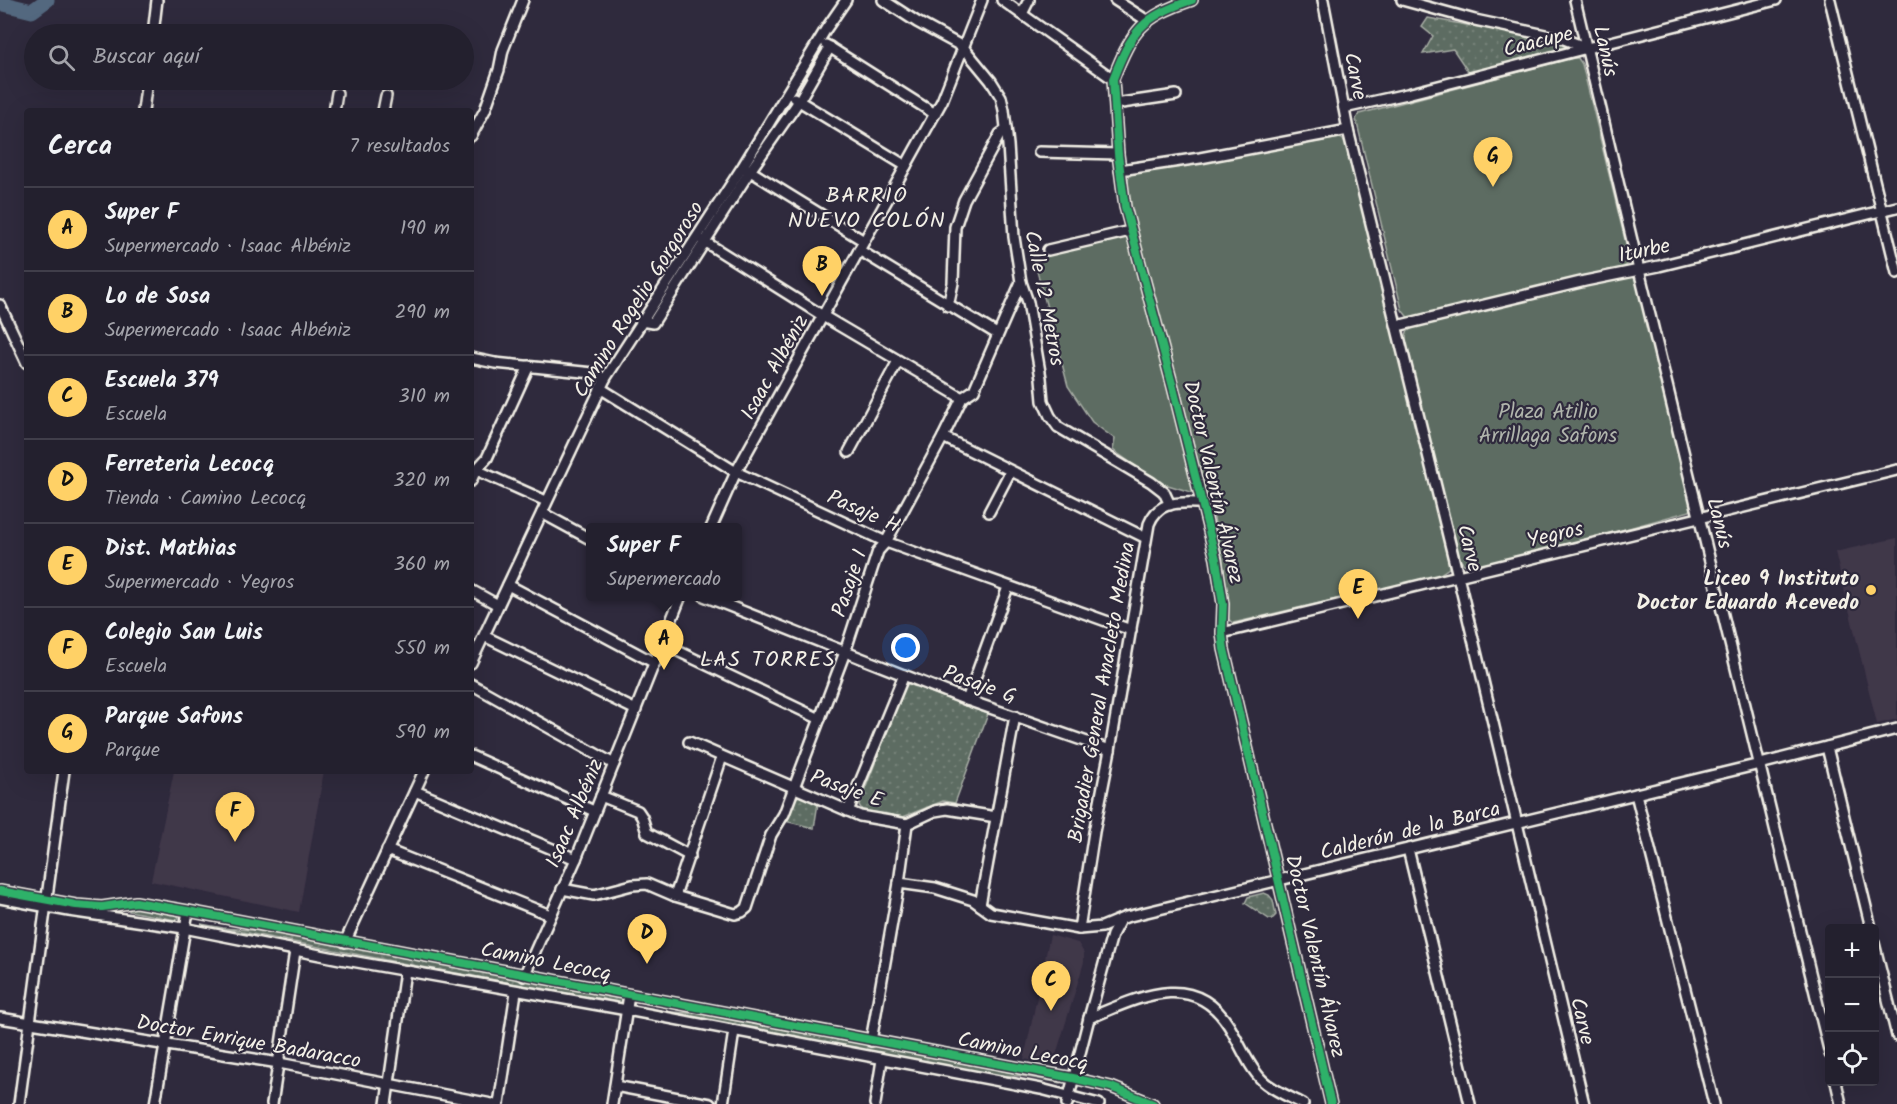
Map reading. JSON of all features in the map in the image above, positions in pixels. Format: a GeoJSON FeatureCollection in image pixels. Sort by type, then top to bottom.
{"type":"FeatureCollection","features":[{"type":"Feature","properties":{"kind":"street"},"geometry":{"type":"LineString","coordinates":[[154,24],[157,0]]}},
{"type":"Feature","properties":{"kind":"street"},"geometry":{"type":"LineString","coordinates":[[474,130],[485,110],[499,70],[503,50],[523,0]]}},
{"type":"Feature","properties":{"kind":"street","name":"Camino Rogelio Gorgoroso"},"geometry":{"type":"LineString","coordinates":[[474,657],[603,384],[641,321],[701,240],[747,168],[787,93],[846,0]]}},
{"type":"Feature","properties":{"kind":"street"},"geometry":{"type":"LineString","coordinates":[[883,0],[963,47]]}},
{"type":"Feature","properties":{"kind":"street","name":"Isaac Albéniz"},"geometry":{"type":"LineString","coordinates":[[713,523],[736,472],[942,101],[982,0]]}},
{"type":"Feature","properties":{"kind":"street"},"geometry":{"type":"LineString","coordinates":[[1002,0],[1113,79],[1131,40],[1146,20],[1192,0]]}},
{"type":"Feature","properties":{"kind":"street"},"geometry":{"type":"LineString","coordinates":[[1022,14],[1029,0]]}},
{"type":"Feature","properties":{"kind":"street"},"geometry":{"type":"LineString","coordinates":[[1115,0],[1146,20]]}},
{"type":"Feature","properties":{"kind":"street","name":"Carve"},"geometry":{"type":"LineString","coordinates":[[1323,0],[1348,130],[1518,823],[1584,1104]]}},
{"type":"Feature","properties":{"kind":"street"},"geometry":{"type":"LineString","coordinates":[[1402,0],[1564,39],[1587,48]]}},
{"type":"Feature","properties":{"kind":"street","name":"Lanús"},"geometry":{"type":"LineString","coordinates":[[1575,0],[1825,1033]]}},
{"type":"Feature","properties":{"kind":"street","name":"Caacupe"},"geometry":{"type":"LineString","coordinates":[[1344,108],[1776,0]]}},
{"type":"Feature","properties":{"kind":"street"},"geometry":{"type":"LineString","coordinates":[[1830,0],[1897,273]]}},
{"type":"Feature","properties":{"kind":"street"},"geometry":{"type":"LineString","coordinates":[[819,41],[935,114]]}},
{"type":"Feature","properties":{"kind":"street"},"geometry":{"type":"LineString","coordinates":[[830,47],[799,100],[747,168],[948,306],[997,334]]}},
{"type":"Feature","properties":{"kind":"street","name":"Calle 12 Metros"},"geometry":{"type":"LineString","coordinates":[[963,47],[997,88],[1004,110],[1010,205],[1021,282],[1030,313],[1041,378],[1042,401],[1058,427],[1151,482],[1164,492],[1170,505]]}},
{"type":"Feature","properties":{"kind":"street","name":"Doctor Valentín Álvarez"},"geometry":{"type":"LineString","coordinates":[[1113,79],[1118,154],[1130,231],[1203,503],[1221,583],[1222,633],[1331,1104]]}},
{"type":"Feature","properties":{"kind":"street"},"geometry":{"type":"LineString","coordinates":[[143,108],[146,90]]}},
{"type":"Feature","properties":{"kind":"street"},"geometry":{"type":"LineString","coordinates":[[334,108],[337,93]]}},
{"type":"Feature","properties":{"kind":"street"},"geometry":{"type":"LineString","coordinates":[[787,93],[906,166]]}},
{"type":"Feature","properties":{"kind":"street"},"geometry":{"type":"LineString","coordinates":[[1115,104],[1176,95]]}},
{"type":"Feature","properties":{"kind":"street"},"geometry":{"type":"LineString","coordinates":[[384,108],[386,96]]}},
{"type":"Feature","properties":{"kind":"street"},"geometry":{"type":"LineString","coordinates":[[948,306],[953,283],[955,227],[960,212],[1000,134],[1006,130]]}},
{"type":"Feature","properties":{"kind":"street"},"geometry":{"type":"LineString","coordinates":[[1120,170],[1200,158],[1348,130]]}},
{"type":"Feature","properties":{"kind":"street"},"geometry":{"type":"LineString","coordinates":[[1039,152],[1118,154]]}},
{"type":"Feature","properties":{"kind":"street","name":"Iturbe"},"geometry":{"type":"LineString","coordinates":[[1397,326],[1897,207]]}},
{"type":"Feature","properties":{"kind":"street"},"geometry":{"type":"LineString","coordinates":[[1048,250],[1130,231]]}},
{"type":"Feature","properties":{"kind":"street"},"geometry":{"type":"LineString","coordinates":[[701,240],[823,316],[962,398]]}},
{"type":"Feature","properties":{"kind":"street","name":"Pasaje I"},"geometry":{"type":"LineString","coordinates":[[675,896],[735,914],[747,908],[771,835],[784,814],[845,652],[878,551],[886,542],[962,398],[974,390],[1021,282]]}},
{"type":"Feature","properties":{"kind":"street"},"geometry":{"type":"LineString","coordinates":[[0,305],[24,357]]}},
{"type":"Feature","properties":{"kind":"street","name":"Pasaje H"},"geometry":{"type":"LineString","coordinates":[[474,358],[593,373],[603,384],[736,472],[886,542],[1131,630]]}},
{"type":"Feature","properties":{"kind":"street"},"geometry":{"type":"LineString","coordinates":[[849,452],[898,361]]}},
{"type":"Feature","properties":{"kind":"street"},"geometry":{"type":"LineString","coordinates":[[474,468],[487,459],[529,366]]}},
{"type":"Feature","properties":{"kind":"street"},"geometry":{"type":"LineString","coordinates":[[943,437],[1146,538]]}},
{"type":"Feature","properties":{"kind":"street"},"geometry":{"type":"LineString","coordinates":[[474,468],[546,501]]}},
{"type":"Feature","properties":{"kind":"street","name":"Yegros"},"geometry":{"type":"LineString","coordinates":[[1222,633],[1897,470]]}},
{"type":"Feature","properties":{"kind":"street"},"geometry":{"type":"LineString","coordinates":[[989,512],[1010,472]]}},
{"type":"Feature","properties":{"kind":"street"},"geometry":{"type":"LineString","coordinates":[[1170,505],[1203,503]]}},
{"type":"Feature","properties":{"kind":"street","name":"Brigadier General Anacleto Medina"},"geometry":{"type":"LineString","coordinates":[[1079,929],[1146,538],[1155,513],[1170,505]]}},
{"type":"Feature","properties":{"kind":"street"},"geometry":{"type":"LineString","coordinates":[[542,513],[586,536]]}},
{"type":"Feature","properties":{"kind":"street"},"geometry":{"type":"LineString","coordinates":[[508,585],[655,663]]}},
{"type":"Feature","properties":{"kind":"street"},"geometry":{"type":"LineString","coordinates":[[967,700],[1008,587]]}},
{"type":"Feature","properties":{"kind":"street"},"geometry":{"type":"LineString","coordinates":[[474,592],[498,604]]}},
{"type":"Feature","properties":{"kind":"street","name":"Isaac Albéniz"},"geometry":{"type":"LineString","coordinates":[[524,976],[576,859],[679,601]]}},
{"type":"Feature","properties":{"kind":"street","name":"Pasaje G"},"geometry":{"type":"LineString","coordinates":[[714,601],[967,700],[1110,750]]}},
{"type":"Feature","properties":{"kind":"street"},"geometry":{"type":"LineString","coordinates":[[484,636],[636,710]]}},
{"type":"Feature","properties":{"kind":"street"},"geometry":{"type":"LineString","coordinates":[[663,644],[820,719]]}},
{"type":"Feature","properties":{"kind":"street"},"geometry":{"type":"LineString","coordinates":[[849,811],[904,675]]}},
{"type":"Feature","properties":{"kind":"street"},"geometry":{"type":"LineString","coordinates":[[474,686],[614,764]]}},
{"type":"Feature","properties":{"kind":"street"},"geometry":{"type":"LineString","coordinates":[[980,905],[1015,716]]}},
{"type":"Feature","properties":{"kind":"street","name":"Calderón de la Barca"},"geometry":{"type":"LineString","coordinates":[[899,883],[935,888],[973,900],[992,913],[1093,930],[1120,920],[1280,880],[1897,729]]}},
{"type":"Feature","properties":{"kind":"street","name":"Pasaje E"},"geometry":{"type":"LineString","coordinates":[[689,742],[860,816],[907,825],[939,809],[996,817]]}},
{"type":"Feature","properties":{"kind":"street"},"geometry":{"type":"LineString","coordinates":[[1827,747],[1870,924]]}},
{"type":"Feature","properties":{"kind":"street"},"geometry":{"type":"LineString","coordinates":[[474,757],[594,811]]}},
{"type":"Feature","properties":{"kind":"street"},"geometry":{"type":"LineString","coordinates":[[562,889],[594,895],[632,885],[647,884],[675,896],[722,757]]}},
{"type":"Feature","properties":{"kind":"street"},"geometry":{"type":"LineString","coordinates":[[20,1104],[64,774]]}},
{"type":"Feature","properties":{"kind":"street"},"geometry":{"type":"LineString","coordinates":[[345,942],[423,774]]}},
{"type":"Feature","properties":{"kind":"street"},"geometry":{"type":"LineString","coordinates":[[415,791],[576,859]]}},
{"type":"Feature","properties":{"kind":"street"},"geometry":{"type":"LineString","coordinates":[[1636,794],[1714,1104]]}},
{"type":"Feature","properties":{"kind":"street"},"geometry":{"type":"LineString","coordinates":[[601,796],[638,811],[647,833],[690,856]]}},
{"type":"Feature","properties":{"kind":"street"},"geometry":{"type":"LineString","coordinates":[[871,1041],[907,825]]}},
{"type":"Feature","properties":{"kind":"street"},"geometry":{"type":"LineString","coordinates":[[1408,849],[1470,1104]]}},
{"type":"Feature","properties":{"kind":"street"},"geometry":{"type":"LineString","coordinates":[[387,850],[550,915]]}},
{"type":"Feature","properties":{"kind":"street","name":"Camino Lecocq"},"geometry":{"type":"LineString","coordinates":[[0,891],[47,904],[102,907],[136,902],[188,911],[1073,1078],[1110,1087],[1153,1104]]}},
{"type":"Feature","properties":{"kind":"street","name":"Camino Lecocq"},"geometry":{"type":"LineString","coordinates":[[0,898],[184,928],[405,972],[627,1010],[1099,1104]]}},
{"type":"Feature","properties":{"kind":"street"},"geometry":{"type":"LineString","coordinates":[[155,1104],[188,911]]}},
{"type":"Feature","properties":{"kind":"street"},"geometry":{"type":"LineString","coordinates":[[1068,1099],[1112,935],[1120,920]]}},
{"type":"Feature","properties":{"kind":"street"},"geometry":{"type":"LineString","coordinates":[[272,1104],[295,951]]}},
{"type":"Feature","properties":{"kind":"street"},"geometry":{"type":"LineString","coordinates":[[1879,960],[1897,1036]]}},
{"type":"Feature","properties":{"kind":"street"},"geometry":{"type":"LineString","coordinates":[[386,1104],[405,972]]}},
{"type":"Feature","properties":{"kind":"street"},"geometry":{"type":"LineString","coordinates":[[1089,1018],[1158,993],[1172,991],[1188,994],[1210,1006],[1228,1023],[1260,1079],[1303,1104]]}},
{"type":"Feature","properties":{"kind":"street"},"geometry":{"type":"LineString","coordinates":[[499,1104],[516,992]]}},
{"type":"Feature","properties":{"kind":"street"},"geometry":{"type":"LineString","coordinates":[[612,1104],[629,995]]}},
{"type":"Feature","properties":{"kind":"street","name":"Doctor Enrique Badaracco"},"geometry":{"type":"LineString","coordinates":[[0,1018],[279,1063],[492,1104]]}},
{"type":"Feature","properties":{"kind":"street"},"geometry":{"type":"LineString","coordinates":[[723,1104],[734,1031]]}},
{"type":"Feature","properties":{"kind":"street"},"geometry":{"type":"LineString","coordinates":[[875,1104],[882,1060]]}},
{"type":"Feature","properties":{"kind":"street"},"geometry":{"type":"LineString","coordinates":[[615,1086],[710,1104]]}},
{"type":"Feature","properties":{"kind":"street"},"geometry":{"type":"LineString","coordinates":[[1837,1086],[1842,1104]]}},
{"type":"Feature","properties":{"kind":"shaded area","name":"Liceo 9 Instituto Doctor Eduardo Acevedo"},"geometry":{"type":"Polygon","coordinates":[[[1897,538],[1897,719],[1877,724],[1835,552],[1897,538]]]}},
{"type":"Feature","properties":{"kind":"shaded area"},"geometry":{"type":"Polygon","coordinates":[[[173,774],[323,774],[299,912],[151,881],[173,774]]]}},
{"type":"Feature","properties":{"kind":"shaded area"},"geometry":{"type":"Polygon","coordinates":[[[1050,935],[1078,943],[1084,953],[1084,962],[1056,1055],[1046,1063],[1024,1059],[1050,935]]]}},
{"type":"Feature","properties":{"kind":"green space"},"geometry":{"type":"Polygon","coordinates":[[[1428,18],[1561,42],[1568,46],[1469,73],[1453,49],[1423,54],[1433,36],[1422,27],[1428,18]]]}},
{"type":"Feature","properties":{"kind":"green space"},"geometry":{"type":"Polygon","coordinates":[[[1578,58],[1582,64],[1629,256],[1628,264],[1619,270],[1410,320],[1402,310],[1356,119],[1359,114],[1578,58]]]}},
{"type":"Feature","properties":{"kind":"green space"},"geometry":{"type":"Polygon","coordinates":[[[1340,138],[1346,142],[1450,564],[1449,568],[1437,576],[1233,623],[1228,619],[1223,560],[1211,505],[1194,493],[1158,482],[1113,450],[1115,439],[1092,422],[1068,386],[1033,256],[1137,233],[1125,184],[1131,174],[1340,138]]]}},
{"type":"Feature","properties":{"kind":"green space","name":"Plaza Atilio Arrillaga Safons"},"geometry":{"type":"Polygon","coordinates":[[[1628,276],[1633,277],[1637,282],[1692,506],[1690,511],[1604,535],[1472,567],[1464,564],[1460,560],[1405,340],[1407,332],[1414,327],[1628,276]]]}},
{"type":"Feature","properties":{"kind":"green space"},"geometry":{"type":"Polygon","coordinates":[[[906,683],[988,714],[955,803],[943,801],[903,817],[862,810],[859,805],[906,683]]]}},
{"type":"Feature","properties":{"kind":"green space"},"geometry":{"type":"Polygon","coordinates":[[[799,796],[818,803],[814,828],[785,821],[794,800],[799,796]]]}},
{"type":"Feature","properties":{"kind":"green space"},"geometry":{"type":"Polygon","coordinates":[[[1264,893],[1273,900],[1276,915],[1272,919],[1245,903],[1248,897],[1264,893]]]}},
{"type":"Feature","properties":{"kind":"green space"},"geometry":{"type":"Polygon","coordinates":[[[130,905],[177,914],[179,918],[176,920],[129,911],[130,905]]]}},
{"type":"Feature","properties":{"kind":"green space"},"geometry":{"type":"Polygon","coordinates":[[[201,924],[263,931],[622,997],[622,1003],[417,966],[201,924]]]}},
{"type":"Feature","properties":{"kind":"green space"},"geometry":{"type":"Polygon","coordinates":[[[635,1006],[705,1014],[1062,1082],[1022,1076],[992,1075],[635,1006]]]}},
{"type":"Feature","properties":{"kind":"waterway"},"geometry":{"type":"LineString","coordinates":[[0,3],[32,11],[47,0]]}},
{"type":"Feature","properties":{"kind":"cycle path"},"geometry":{"type":"LineString","coordinates":[[1192,0],[1175,6],[1150,20],[1133,37],[1126,48],[1113,79],[1118,154],[1125,207],[1216,559],[1223,604],[1224,649],[1331,1104]]}},
{"type":"Feature","properties":{"kind":"cycle path"},"geometry":{"type":"LineString","coordinates":[[0,891],[76,905],[102,907],[136,902],[188,911],[1073,1078],[1111,1087],[1153,1104]]}},
{"type":"Feature","properties":{"kind":"place","name":"Parque Safons"},"geometry":{"type":"Point","coordinates":[1493,187]}},
{"type":"Feature","properties":{"kind":"place","name":"Lo de Sosa"},"geometry":{"type":"Point","coordinates":[822,296]}},
{"type":"Feature","properties":{"kind":"place","name":"Liceo 9 Instituto Doctor Eduardo Acevedo"},"geometry":{"type":"Point","coordinates":[1871,590]}},
{"type":"Feature","properties":{"kind":"place","name":"Dist. Mathias"},"geometry":{"type":"Point","coordinates":[1358,619]}},
{"type":"Feature","properties":{"kind":"place","name":"Super F"},"geometry":{"type":"Point","coordinates":[664,670]}},
{"type":"Feature","properties":{"kind":"place","name":"Colegio San Luis"},"geometry":{"type":"Point","coordinates":[235,842]}},
{"type":"Feature","properties":{"kind":"place","name":"Ferreteria Lecocq"},"geometry":{"type":"Point","coordinates":[647,964]}},
{"type":"Feature","properties":{"kind":"place","name":"Escuela 379"},"geometry":{"type":"Point","coordinates":[1051,1011]}},
{"type":"Feature","properties":{"kind":"district","name":"BARRIO NUEVO COLÓN"},"geometry":{"type":"Point","coordinates":[867,206]}},
{"type":"Feature","properties":{"kind":"district","name":"LAS TORRES"},"geometry":{"type":"Point","coordinates":[768,658]}}]}
